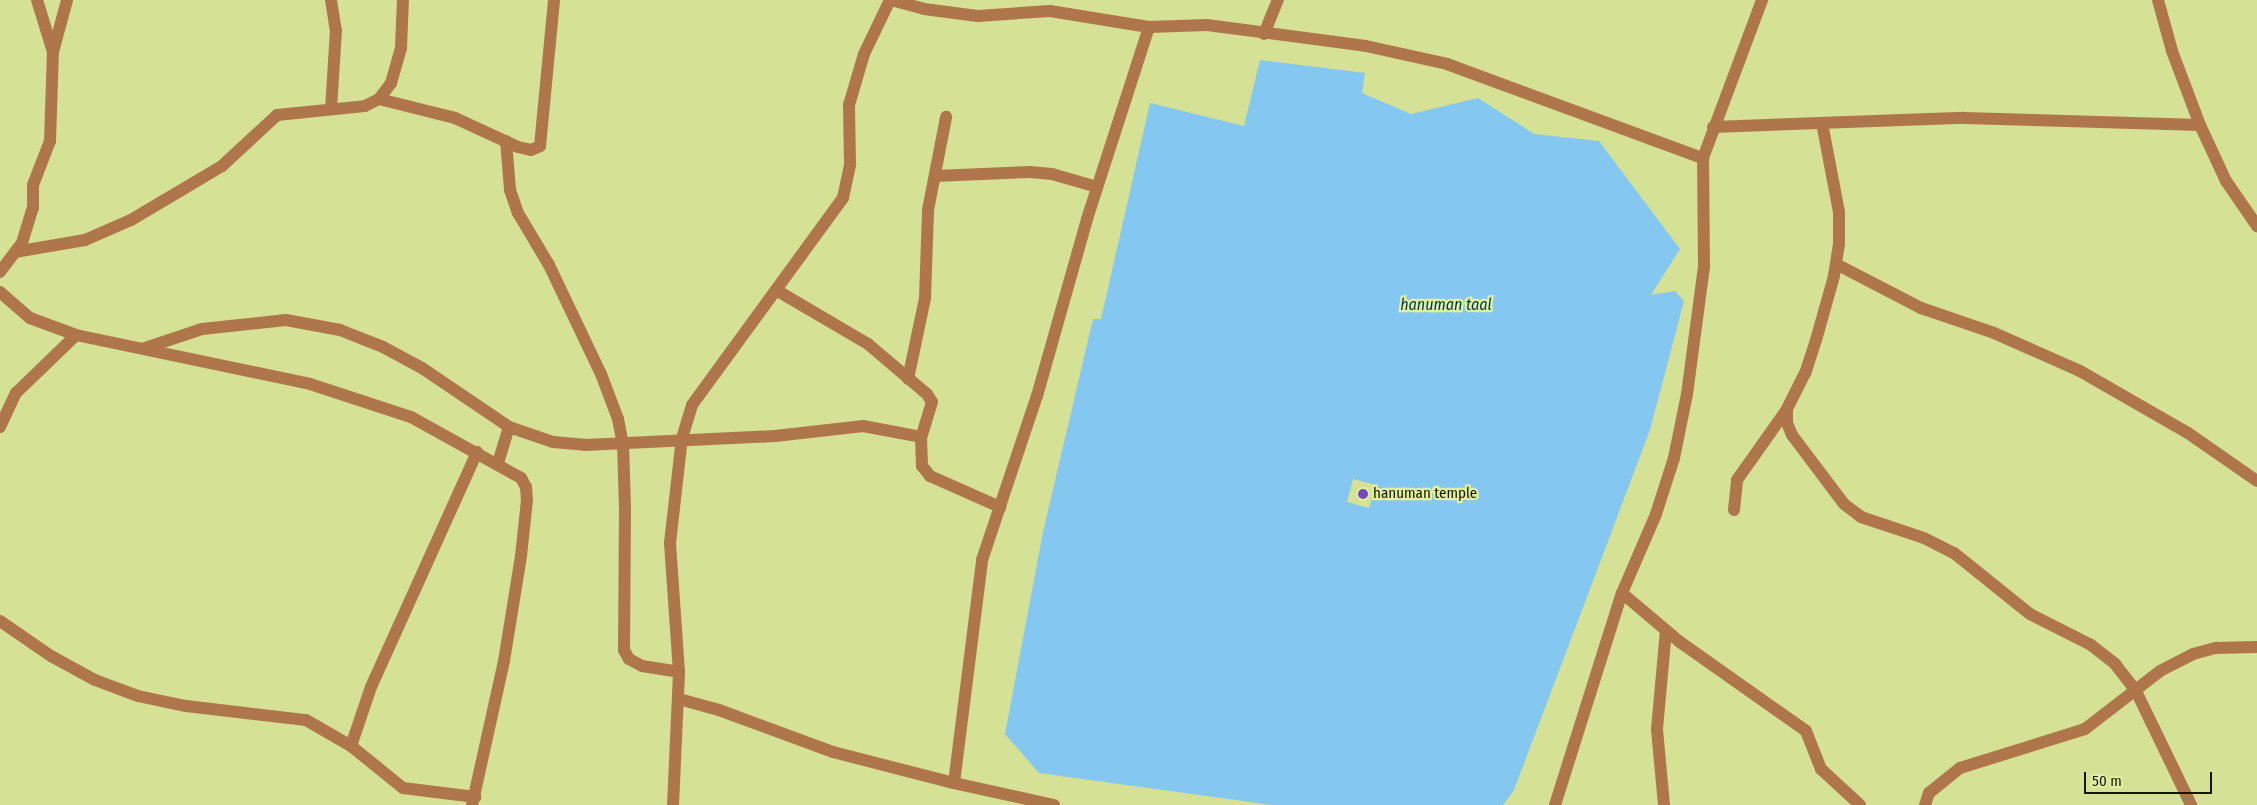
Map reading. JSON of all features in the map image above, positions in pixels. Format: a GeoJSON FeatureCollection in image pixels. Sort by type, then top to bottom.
{"type":"FeatureCollection","features":[{"type":"Feature","properties":{"kind":"street"},"geometry":{"type":"LineString","coordinates":[[37,0],[53,52]]}},
{"type":"Feature","properties":{"kind":"street"},"geometry":{"type":"LineString","coordinates":[[0,272],[22,243],[33,208],[33,184],[50,141],[53,52],[67,0]]}},
{"type":"Feature","properties":{"kind":"street"},"geometry":{"type":"LineString","coordinates":[[331,0],[336,30],[331,109]]}},
{"type":"Feature","properties":{"kind":"street"},"geometry":{"type":"LineString","coordinates":[[15,252],[85,240],[131,220],[222,166],[278,115],[365,106],[379,99],[391,83],[401,47],[403,0]]}},
{"type":"Feature","properties":{"kind":"street"},"geometry":{"type":"LineString","coordinates":[[379,99],[455,118],[530,150],[540,146],[554,0]]}},
{"type":"Feature","properties":{"kind":"street"},"geometry":{"type":"LineString","coordinates":[[673,805],[679,672],[670,543],[682,438],[692,405],[843,198],[850,164],[849,105],[864,54],[890,0],[978,16],[1050,11],[1149,27],[1208,25],[1264,34],[1366,46],[1447,64],[1703,158]]}},
{"type":"Feature","properties":{"kind":"street"},"geometry":{"type":"LineString","coordinates":[[1264,34],[1278,0]]}},
{"type":"Feature","properties":{"kind":"street"},"geometry":{"type":"LineString","coordinates":[[1555,805],[1622,593],[1656,514],[1674,458],[1687,394],[1704,266],[1703,158],[1762,0]]}},
{"type":"Feature","properties":{"kind":"street"},"geometry":{"type":"LineString","coordinates":[[2158,0],[2172,51],[2200,125],[2226,181],[2257,226]]}},
{"type":"Feature","properties":{"kind":"street"},"geometry":{"type":"LineString","coordinates":[[954,783],[982,560],[1038,396],[1098,187],[1149,27]]}},
{"type":"Feature","properties":{"kind":"street"},"geometry":{"type":"LineString","coordinates":[[908,379],[925,298],[928,210],[946,117]]}},
{"type":"Feature","properties":{"kind":"street"},"geometry":{"type":"LineString","coordinates":[[1713,127],[1964,118],[2200,125]]}},
{"type":"Feature","properties":{"kind":"street"},"geometry":{"type":"LineString","coordinates":[[1734,510],[1737,480],[1787,409],[1805,374],[1836,264],[1839,212],[1822,123]]}},
{"type":"Feature","properties":{"kind":"street"},"geometry":{"type":"LineString","coordinates":[[506,141],[510,190],[518,213],[549,265],[601,374],[618,419],[622,444],[624,650],[629,659],[642,666],[679,672]]}},
{"type":"Feature","properties":{"kind":"street"},"geometry":{"type":"LineString","coordinates":[[935,176],[1030,172],[1052,174],[1098,187]]}},
{"type":"Feature","properties":{"kind":"street"},"geometry":{"type":"LineString","coordinates":[[1836,264],[1921,308],[1994,333],[2080,371],[2188,433],[2257,481]]}},
{"type":"Feature","properties":{"kind":"street"},"geometry":{"type":"LineString","coordinates":[[776,290],[868,344],[932,402],[921,437],[920,457],[930,476],[1000,506]]}},
{"type":"Feature","properties":{"kind":"street"},"geometry":{"type":"LineString","coordinates":[[0,292],[30,318],[76,335],[310,384],[412,417],[498,463],[521,478],[526,487],[527,500],[510,630],[474,801],[402,788],[351,746],[306,720],[186,706],[138,696],[95,680],[51,656],[0,621]]}},
{"type":"Feature","properties":{"kind":"street"},"geometry":{"type":"LineString","coordinates":[[145,348],[202,329],[286,320],[340,330],[383,347],[422,368],[509,427],[553,442],[622,444],[682,438],[775,436],[863,426],[921,437]]}},
{"type":"Feature","properties":{"kind":"street"},"geometry":{"type":"LineString","coordinates":[[0,426],[16,393],[76,335]]}},
{"type":"Feature","properties":{"kind":"street"},"geometry":{"type":"LineString","coordinates":[[1787,409],[1787,423],[1792,435],[1844,504],[1861,517],[1924,538],[1954,553],[2030,614],[2091,645],[2115,664],[2136,691],[2191,805]]}},
{"type":"Feature","properties":{"kind":"street"},"geometry":{"type":"LineString","coordinates":[[498,463],[509,427]]}},
{"type":"Feature","properties":{"kind":"street"},"geometry":{"type":"LineString","coordinates":[[351,746],[371,687],[477,452]]}},
{"type":"Feature","properties":{"kind":"street"},"geometry":{"type":"LineString","coordinates":[[1622,593],[1666,630],[1806,732],[1821,769],[1860,805]]}},
{"type":"Feature","properties":{"kind":"street"},"geometry":{"type":"LineString","coordinates":[[1664,805],[1657,729],[1666,630]]}},
{"type":"Feature","properties":{"kind":"street"},"geometry":{"type":"LineString","coordinates":[[1925,805],[1929,793],[1960,768],[2085,729],[2160,671],[2192,654],[2216,648],[2257,647]]}},
{"type":"Feature","properties":{"kind":"street"},"geometry":{"type":"LineString","coordinates":[[678,699],[719,710],[833,752],[954,783],[1002,799],[1054,805]]}},
{"type":"Feature","properties":{"kind":"water","name":"hanuman taal"},"geometry":{"type":"Polygon","coordinates":[[[1260,60],[1365,73],[1362,93],[1411,114],[1478,98],[1534,134],[1599,141],[1680,249],[1651,295],[1675,291],[1684,301],[1650,430],[1514,790],[1503,805],[1272,805],[1039,773],[1005,734],[1043,532],[1093,319],[1101,319],[1150,103],[1244,126],[1260,60]],[[1353,479],[1347,502],[1369,508],[1376,485],[1353,479]]]}},
{"type":"Feature","properties":{"kind":"place","name":"hanuman temple"},"geometry":{"type":"Point","coordinates":[1363,494]}}]}
